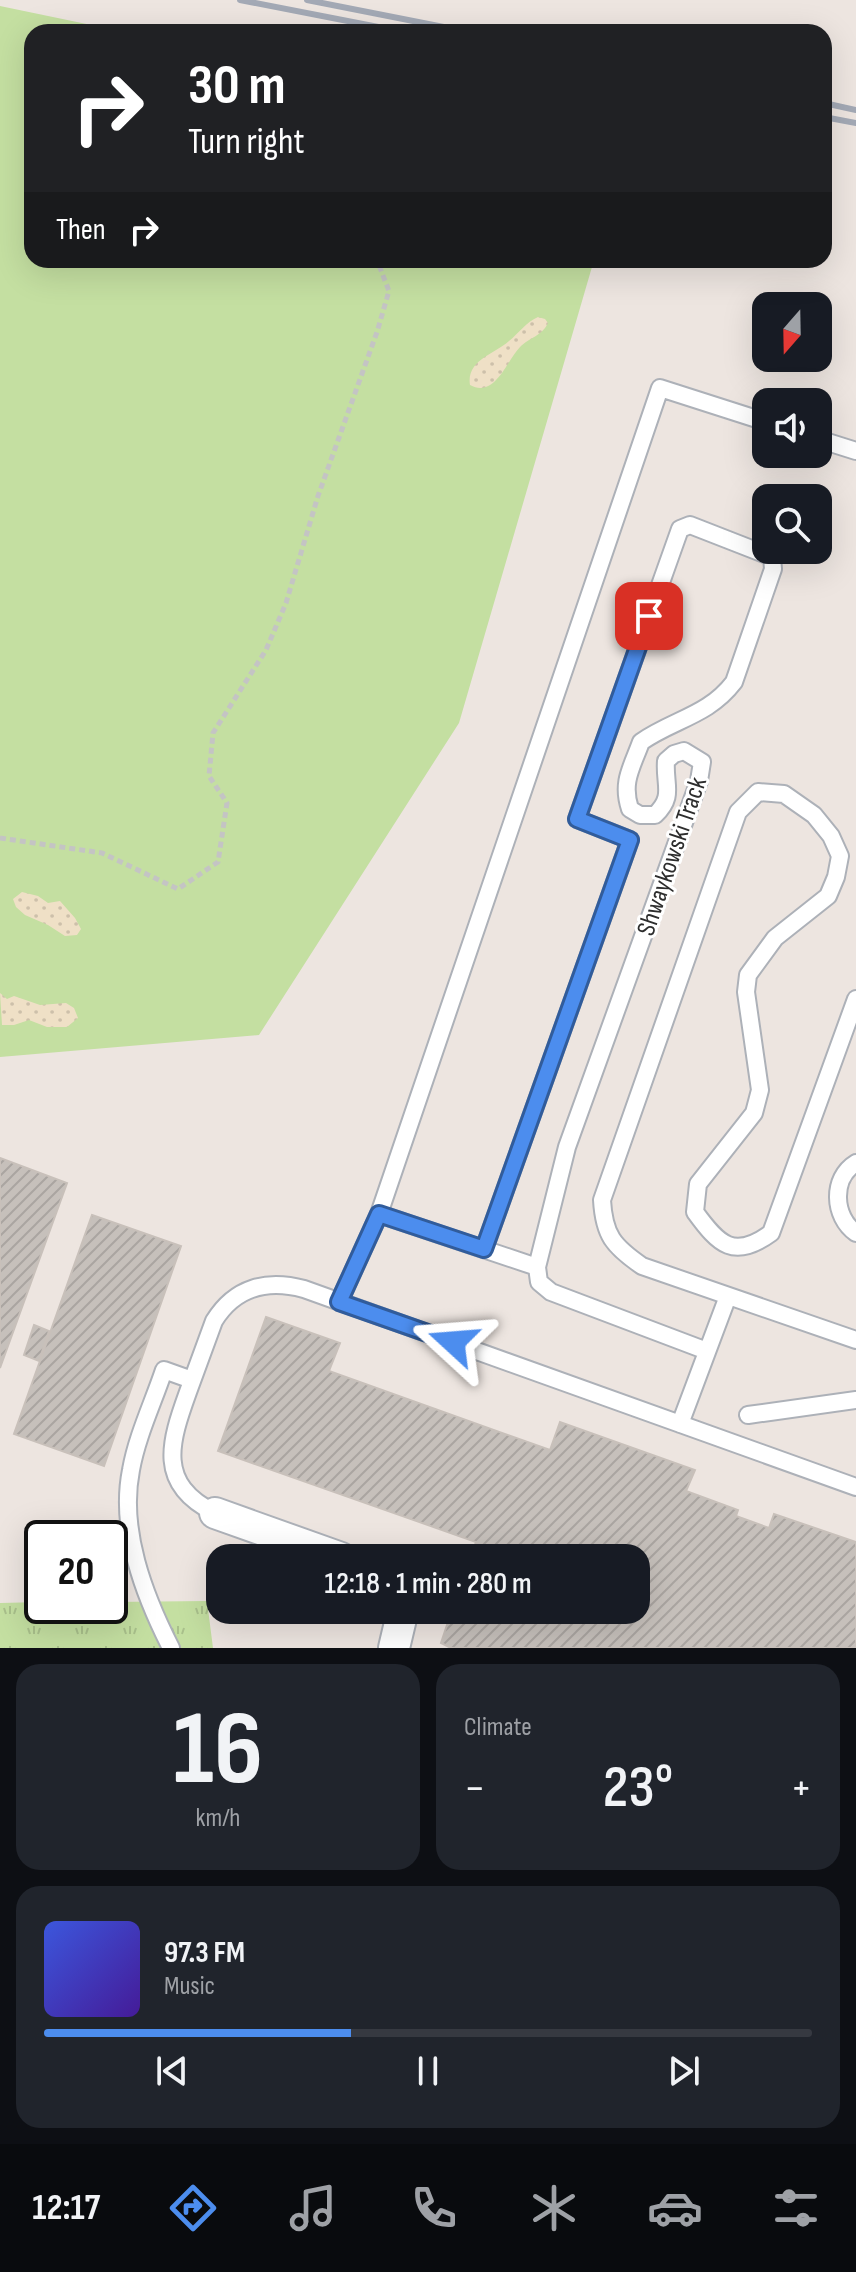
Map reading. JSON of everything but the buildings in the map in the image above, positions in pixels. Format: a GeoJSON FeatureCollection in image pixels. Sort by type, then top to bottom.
{"type":"FeatureCollection","features":[{"type":"Feature","properties":{"kind":"street"},"geometry":{"type":"LineString","coordinates":[[215,1513],[302,1544]]}},
{"type":"Feature","properties":{"kind":"street"},"geometry":{"type":"LineString","coordinates":[[394,1648],[400,1624]]}},
{"type":"Feature","properties":{"kind":"lane"},"geometry":{"type":"LineString","coordinates":[[339,1302],[379,1214],[660,388],[752,418]]}},
{"type":"Feature","properties":{"kind":"lane"},"geometry":{"type":"LineString","coordinates":[[832,443],[856,451]]}},
{"type":"Feature","properties":{"kind":"lane","name":"Shwaykowski Track"},"geometry":{"type":"LineString","coordinates":[[484,1249],[630,840],[577,819],[680,529],[690,525],[772,557],[773,569],[734,682],[709,708],[641,742],[625,785],[624,793],[630,809],[640,815],[655,815],[665,805],[668,791],[666,761],[684,751],[702,762],[699,781],[567,1147],[537,1267]]}},
{"type":"Feature","properties":{"kind":"lane","name":"Shwaykowski Track"},"geometry":{"type":"LineString","coordinates":[[856,999],[771,1233],[752,1247],[730,1246],[712,1235],[695,1212],[698,1184],[754,1113],[760,1090],[746,992],[748,975],[775,938],[828,896],[840,856],[831,836],[814,815],[784,794],[758,792],[738,812],[602,1200],[603,1223],[617,1249],[642,1266],[856,1340]]}},
{"type":"Feature","properties":{"kind":"lane"},"geometry":{"type":"LineString","coordinates":[[856,1163],[848,1168],[838,1186],[839,1210],[856,1233]]}},
{"type":"Feature","properties":{"kind":"lane"},"geometry":{"type":"LineString","coordinates":[[379,1214],[537,1267],[539,1282],[551,1292],[707,1351]]}},
{"type":"Feature","properties":{"kind":"lane"},"geometry":{"type":"LineString","coordinates":[[215,1513],[201,1506],[179,1484],[171,1456],[174,1430],[214,1321],[232,1299],[262,1285],[288,1285],[339,1302],[856,1487]]}},
{"type":"Feature","properties":{"kind":"lane"},"geometry":{"type":"LineString","coordinates":[[680,1424],[728,1296]]}},
{"type":"Feature","properties":{"kind":"lane"},"geometry":{"type":"LineString","coordinates":[[171,1648],[143,1583],[128,1500],[135,1457],[164,1370],[192,1380]]}},
{"type":"Feature","properties":{"kind":"lane"},"geometry":{"type":"LineString","coordinates":[[748,1415],[856,1400]]}},
{"type":"Feature","properties":{"kind":"path"},"geometry":{"type":"LineString","coordinates":[[0,838],[102,853],[178,889],[218,862],[227,803],[209,776],[213,733],[266,650],[286,603],[318,496],[389,291],[380,268]]}},
{"type":"Feature","properties":{"kind":"green space"},"geometry":{"type":"Polygon","coordinates":[[[0,6],[87,24],[24,24],[24,268],[592,268],[459,723],[259,1035],[0,1057],[0,6]]]}},
{"type":"Feature","properties":{"kind":"green space"},"geometry":{"type":"Polygon","coordinates":[[[206,1601],[206,1624],[210,1624],[213,1648],[0,1648],[0,1603],[24,1602],[24,1624],[128,1624],[128,1602],[206,1601]]]}},
{"type":"Feature","properties":{"kind":"sand"},"geometry":{"type":"Polygon","coordinates":[[[538,317],[548,323],[545,328],[520,347],[493,383],[479,388],[470,385],[472,369],[483,358],[538,317]]]}},
{"type":"Feature","properties":{"kind":"sand"},"geometry":{"type":"Polygon","coordinates":[[[22,892],[38,896],[48,903],[60,901],[81,929],[77,935],[65,936],[25,915],[13,899],[22,892]]]}},
{"type":"Feature","properties":{"kind":"sand"},"geometry":{"type":"Polygon","coordinates":[[[0,993],[7,999],[14,996],[40,1005],[66,1003],[74,1008],[78,1018],[67,1027],[47,1027],[29,1020],[2,1025],[0,993]]]}},
{"type":"Feature","properties":{"kind":"railway"},"geometry":{"type":"LineString","coordinates":[[240,0],[363,24]]}},
{"type":"Feature","properties":{"kind":"railway"},"geometry":{"type":"LineString","coordinates":[[307,0],[428,24]]}},
{"type":"Feature","properties":{"kind":"railway"},"geometry":{"type":"LineString","coordinates":[[832,105],[856,110]]}},
{"type":"Feature","properties":{"kind":"railway"},"geometry":{"type":"LineString","coordinates":[[832,118],[856,123]]}},
{"type":"Feature","properties":{"kind":"route"},"geometry":{"type":"LineString","coordinates":[[453,1342],[339,1302],[379,1214],[484,1249],[630,840],[577,819],[649,616]]}}]}
